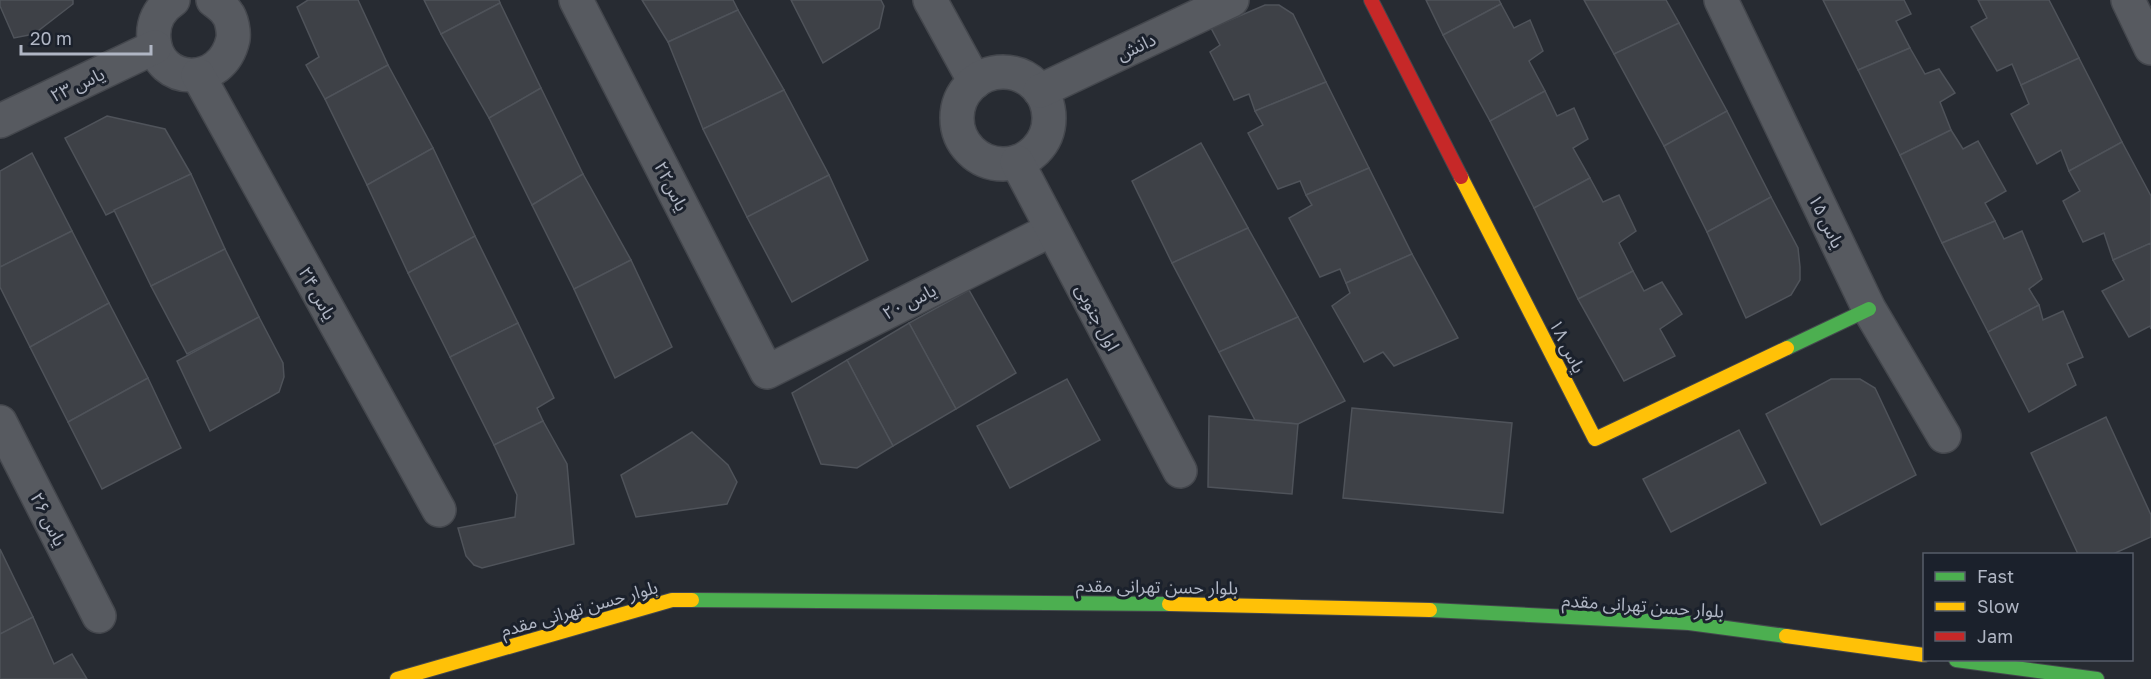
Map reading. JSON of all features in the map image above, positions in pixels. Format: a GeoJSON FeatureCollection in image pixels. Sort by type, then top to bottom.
{"type":"FeatureCollection","features":[{"type":"Feature","properties":{"kind":"street"},"geometry":{"type":"LineString","coordinates":[[172,0],[159,13],[153,30],[155,47],[164,63],[180,74],[198,75],[217,68],[230,52],[234,33],[231,4]]}},
{"type":"Feature","properties":{"kind":"street","name":"یاس۲۲"},"geometry":{"type":"LineString","coordinates":[[576,0],[767,372]]}},
{"type":"Feature","properties":{"kind":"street"},"geometry":{"type":"LineString","coordinates":[[930,0],[975,82]]}},
{"type":"Feature","properties":{"kind":"street","name":"دانش"},"geometry":{"type":"LineString","coordinates":[[1040,91],[1232,0]]}},
{"type":"Feature","properties":{"kind":"street","name":"یاس ۱۸"},"geometry":{"type":"LineString","coordinates":[[1371,0],[1595,439],[1869,309]]}},
{"type":"Feature","properties":{"kind":"street","name":"یاس ۱۵"},"geometry":{"type":"LineString","coordinates":[[1721,0],[1869,309],[1944,436]]}},
{"type":"Feature","properties":{"kind":"street"},"geometry":{"type":"LineString","coordinates":[[2128,0],[2151,48]]}},
{"type":"Feature","properties":{"kind":"street","name":"یاس ۲۳"},"geometry":{"type":"LineString","coordinates":[[0,121],[155,47]]}},
{"type":"Feature","properties":{"kind":"street"},"geometry":{"type":"LineString","coordinates":[[1002,72],[1017,74],[1030,80],[1040,91],[1047,104],[1050,118],[1047,133],[1040,146],[1029,156],[1017,162],[1001,164],[986,161],[972,152],[957,125],[958,109],[964,94],[975,82],[987,75],[1002,72]]}},
{"type":"Feature","properties":{"kind":"street","name":"یاس ۲۴"},"geometry":{"type":"LineString","coordinates":[[198,75],[439,510]]}},
{"type":"Feature","properties":{"kind":"street","name":"اول جنوبی"},"geometry":{"type":"LineString","coordinates":[[1017,162],[1180,471]]}},
{"type":"Feature","properties":{"kind":"street","name":"یاس ۲۰"},"geometry":{"type":"LineString","coordinates":[[767,372],[1051,230]]}},
{"type":"Feature","properties":{"kind":"street","name":"یاس ۲۶"},"geometry":{"type":"LineString","coordinates":[[0,422],[99,616]]}},
{"type":"Feature","properties":{"kind":"street","name":"بلوار حسن تهرانی مقدم"},"geometry":{"type":"LineString","coordinates":[[397,679],[672,600],[1189,604],[1438,610],[1689,623],[1923,655]]}},
{"type":"Feature","properties":{"kind":"street"},"geometry":{"type":"LineString","coordinates":[[1963,661],[2097,679]]}},
{"type":"Feature","properties":{"kind":"building"},"geometry":{"type":"Polygon","coordinates":[[[0,0],[73,0],[73,4],[34,34],[14,38],[0,6],[0,0]]]}},
{"type":"Feature","properties":{"kind":"building"},"geometry":{"type":"Polygon","coordinates":[[[308,0],[358,0],[388,65],[325,99],[306,65],[319,57],[297,7],[308,0]]]}},
{"type":"Feature","properties":{"kind":"building"},"geometry":{"type":"Polygon","coordinates":[[[424,0],[499,0],[500,3],[441,34],[424,0]]]}},
{"type":"Feature","properties":{"kind":"building"},"geometry":{"type":"Polygon","coordinates":[[[642,0],[733,0],[738,10],[668,42],[642,0]]]}},
{"type":"Feature","properties":{"kind":"building"},"geometry":{"type":"Polygon","coordinates":[[[791,0],[881,0],[884,6],[879,28],[823,63],[791,0]]]}},
{"type":"Feature","properties":{"kind":"building"},"geometry":{"type":"Polygon","coordinates":[[[1426,0],[1499,0],[1501,4],[1443,35],[1426,0]]]}},
{"type":"Feature","properties":{"kind":"building"},"geometry":{"type":"Polygon","coordinates":[[[1584,0],[1666,0],[1679,23],[1614,54],[1584,0]]]}},
{"type":"Feature","properties":{"kind":"building"},"geometry":{"type":"Polygon","coordinates":[[[1823,0],[1904,0],[1911,14],[1896,21],[1910,48],[1858,70],[1823,0]]]}},
{"type":"Feature","properties":{"kind":"building"},"geometry":{"type":"Polygon","coordinates":[[[1978,0],[2049,0],[2079,58],[2021,85],[2012,64],[1997,71],[1971,27],[1987,18],[1978,0]]]}},
{"type":"Feature","properties":{"kind":"building"},"geometry":{"type":"Polygon","coordinates":[[[500,3],[541,88],[489,118],[441,34],[500,3]]]}},
{"type":"Feature","properties":{"kind":"building"},"geometry":{"type":"Polygon","coordinates":[[[1501,4],[1514,28],[1530,20],[1543,51],[1529,61],[1545,91],[1490,121],[1443,35],[1501,4]]]}},
{"type":"Feature","properties":{"kind":"building"},"geometry":{"type":"Polygon","coordinates":[[[1265,5],[1279,5],[1293,14],[1326,82],[1255,111],[1249,94],[1234,100],[1210,52],[1220,45],[1211,28],[1265,5]]]}},
{"type":"Feature","properties":{"kind":"building"},"geometry":{"type":"Polygon","coordinates":[[[738,10],[784,90],[703,129],[668,42],[738,10]]]}},
{"type":"Feature","properties":{"kind":"building"},"geometry":{"type":"Polygon","coordinates":[[[1679,23],[1727,111],[1664,146],[1614,54],[1679,23]]]}},
{"type":"Feature","properties":{"kind":"building"},"geometry":{"type":"Polygon","coordinates":[[[1910,48],[1925,74],[1939,69],[1955,93],[1940,102],[1951,130],[1900,155],[1858,70],[1910,48]]]}},
{"type":"Feature","properties":{"kind":"building"},"geometry":{"type":"Polygon","coordinates":[[[2079,58],[2122,142],[2069,171],[2061,150],[2037,164],[2011,114],[2029,104],[2021,85],[2079,58]]]}},
{"type":"Feature","properties":{"kind":"building"},"geometry":{"type":"Polygon","coordinates":[[[388,65],[433,148],[367,185],[325,99],[388,65]]]}},
{"type":"Feature","properties":{"kind":"building"},"geometry":{"type":"Polygon","coordinates":[[[1326,82],[1369,168],[1306,195],[1300,181],[1278,189],[1248,133],[1263,125],[1255,111],[1326,82]]]}},
{"type":"Feature","properties":{"kind":"building"},"geometry":{"type":"Polygon","coordinates":[[[541,88],[583,174],[532,205],[489,118],[541,88]]]}},
{"type":"Feature","properties":{"kind":"building"},"geometry":{"type":"Polygon","coordinates":[[[784,90],[829,175],[747,217],[703,129],[784,90]]]}},
{"type":"Feature","properties":{"kind":"building"},"geometry":{"type":"Polygon","coordinates":[[[1545,91],[1557,116],[1574,108],[1588,139],[1573,148],[1590,178],[1534,208],[1490,121],[1545,91]]]}},
{"type":"Feature","properties":{"kind":"building"},"geometry":{"type":"Polygon","coordinates":[[[1727,111],[1771,197],[1707,232],[1664,146],[1727,111]]]}},
{"type":"Feature","properties":{"kind":"building"},"geometry":{"type":"Polygon","coordinates":[[[107,116],[165,129],[191,174],[106,215],[65,138],[107,116]]]}},
{"type":"Feature","properties":{"kind":"building"},"geometry":{"type":"Polygon","coordinates":[[[1951,130],[1963,149],[1978,141],[2006,191],[1985,203],[1995,221],[1942,243],[1900,155],[1951,130]]]}},
{"type":"Feature","properties":{"kind":"building"},"geometry":{"type":"Polygon","coordinates":[[[2122,142],[2151,196],[2151,243],[2113,260],[2104,233],[2083,242],[2063,201],[2080,191],[2069,171],[2122,142]]]}},
{"type":"Feature","properties":{"kind":"building"},"geometry":{"type":"Polygon","coordinates":[[[1201,143],[1248,228],[1172,263],[1132,181],[1201,143]]]}},
{"type":"Feature","properties":{"kind":"building"},"geometry":{"type":"Polygon","coordinates":[[[433,148],[475,236],[408,273],[367,185],[433,148]]]}},
{"type":"Feature","properties":{"kind":"building"},"geometry":{"type":"Polygon","coordinates":[[[32,153],[72,231],[0,267],[0,171],[32,153]]]}},
{"type":"Feature","properties":{"kind":"building"},"geometry":{"type":"Polygon","coordinates":[[[1369,168],[1412,254],[1346,283],[1340,269],[1320,277],[1289,218],[1312,205],[1306,195],[1369,168]]]}},
{"type":"Feature","properties":{"kind":"building"},"geometry":{"type":"Polygon","coordinates":[[[191,174],[225,249],[151,286],[114,210],[191,174]]]}},
{"type":"Feature","properties":{"kind":"building"},"geometry":{"type":"Polygon","coordinates":[[[583,174],[631,260],[574,289],[532,205],[583,174]]]}},
{"type":"Feature","properties":{"kind":"building"},"geometry":{"type":"Polygon","coordinates":[[[829,175],[868,260],[792,302],[747,217],[829,175]]]}},
{"type":"Feature","properties":{"kind":"building"},"geometry":{"type":"Polygon","coordinates":[[[1590,178],[1603,202],[1619,195],[1636,231],[1619,243],[1633,271],[1578,299],[1534,208],[1590,178]]]}},
{"type":"Feature","properties":{"kind":"building"},"geometry":{"type":"Polygon","coordinates":[[[1771,197],[1798,248],[1800,280],[1791,295],[1746,318],[1707,232],[1771,197]]]}},
{"type":"Feature","properties":{"kind":"building"},"geometry":{"type":"Polygon","coordinates":[[[1995,221],[2004,239],[2022,231],[2042,279],[2029,289],[2039,305],[1988,332],[1942,243],[1995,221]]]}},
{"type":"Feature","properties":{"kind":"building"},"geometry":{"type":"Polygon","coordinates":[[[1248,228],[1298,317],[1219,352],[1172,263],[1248,228]]]}},
{"type":"Feature","properties":{"kind":"building"},"geometry":{"type":"Polygon","coordinates":[[[72,231],[109,303],[30,347],[0,287],[0,267],[72,231]]]}},
{"type":"Feature","properties":{"kind":"building"},"geometry":{"type":"Polygon","coordinates":[[[475,236],[518,323],[450,357],[408,273],[475,236]]]}},
{"type":"Feature","properties":{"kind":"building"},"geometry":{"type":"Polygon","coordinates":[[[2151,243],[2151,329],[2150,326],[2129,337],[2102,291],[2124,280],[2113,260],[2151,243]]]}},
{"type":"Feature","properties":{"kind":"building"},"geometry":{"type":"Polygon","coordinates":[[[225,249],[259,317],[187,354],[151,286],[225,249]]]}},
{"type":"Feature","properties":{"kind":"building"},"geometry":{"type":"Polygon","coordinates":[[[1412,254],[1458,338],[1394,366],[1383,352],[1364,362],[1332,306],[1350,293],[1346,283],[1412,254]]]}},
{"type":"Feature","properties":{"kind":"building"},"geometry":{"type":"Polygon","coordinates":[[[631,260],[672,347],[615,378],[574,289],[631,260]]]}},
{"type":"Feature","properties":{"kind":"building"},"geometry":{"type":"Polygon","coordinates":[[[1633,271],[1644,291],[1662,282],[1682,314],[1660,329],[1675,356],[1624,381],[1578,299],[1633,271]]]}},
{"type":"Feature","properties":{"kind":"building"},"geometry":{"type":"Polygon","coordinates":[[[969,290],[1016,373],[956,409],[909,323],[969,290]]]}},
{"type":"Feature","properties":{"kind":"building"},"geometry":{"type":"Polygon","coordinates":[[[109,303],[148,378],[68,422],[30,347],[109,303]]]}},
{"type":"Feature","properties":{"kind":"building"},"geometry":{"type":"Polygon","coordinates":[[[2039,305],[2043,320],[2063,311],[2083,357],[2067,364],[2076,385],[2029,412],[1988,332],[2039,305]]]}},
{"type":"Feature","properties":{"kind":"building"},"geometry":{"type":"Polygon","coordinates":[[[259,317],[283,363],[284,377],[279,392],[210,431],[177,361],[259,317]]]}},
{"type":"Feature","properties":{"kind":"building"},"geometry":{"type":"Polygon","coordinates":[[[1298,317],[1345,401],[1298,424],[1255,420],[1219,352],[1298,317]]]}},
{"type":"Feature","properties":{"kind":"building"},"geometry":{"type":"Polygon","coordinates":[[[518,323],[554,398],[537,408],[543,421],[494,445],[450,357],[518,323]]]}},
{"type":"Feature","properties":{"kind":"building"},"geometry":{"type":"Polygon","coordinates":[[[909,323],[956,409],[893,446],[847,360],[909,323]]]}},
{"type":"Feature","properties":{"kind":"building"},"geometry":{"type":"Polygon","coordinates":[[[847,360],[893,446],[857,468],[821,464],[792,393],[847,360]]]}},
{"type":"Feature","properties":{"kind":"building"},"geometry":{"type":"Polygon","coordinates":[[[148,378],[181,448],[102,489],[68,422],[148,378]]]}},
{"type":"Feature","properties":{"kind":"building"},"geometry":{"type":"Polygon","coordinates":[[[1067,379],[1100,440],[1010,488],[977,426],[1067,379]]]}},
{"type":"Feature","properties":{"kind":"building"},"geometry":{"type":"Polygon","coordinates":[[[1831,379],[1860,379],[1875,388],[1916,475],[1821,525],[1766,414],[1831,379]]]}},
{"type":"Feature","properties":{"kind":"building"},"geometry":{"type":"Polygon","coordinates":[[[1352,408],[1512,423],[1503,513],[1343,498],[1352,408]]]}},
{"type":"Feature","properties":{"kind":"building"},"geometry":{"type":"Polygon","coordinates":[[[1209,416],[1298,424],[1292,494],[1208,487],[1209,416]]]}},
{"type":"Feature","properties":{"kind":"building"},"geometry":{"type":"Polygon","coordinates":[[[2106,417],[2151,515],[2151,537],[2115,553],[2078,553],[2031,453],[2106,417]]]}},
{"type":"Feature","properties":{"kind":"building"},"geometry":{"type":"Polygon","coordinates":[[[543,421],[567,464],[574,544],[482,568],[474,565],[466,556],[458,528],[515,517],[517,495],[494,445],[543,421]]]}},
{"type":"Feature","properties":{"kind":"building"},"geometry":{"type":"Polygon","coordinates":[[[1739,430],[1766,483],[1671,532],[1643,479],[1739,430]]]}},
{"type":"Feature","properties":{"kind":"building"},"geometry":{"type":"Polygon","coordinates":[[[692,432],[728,465],[737,482],[727,504],[636,517],[621,475],[692,432]]]}},
{"type":"Feature","properties":{"kind":"building"},"geometry":{"type":"Polygon","coordinates":[[[0,549],[33,617],[0,634],[0,549]]]}},
{"type":"Feature","properties":{"kind":"building"},"geometry":{"type":"Polygon","coordinates":[[[33,617],[54,664],[72,654],[87,679],[0,679],[0,634],[33,617]]]}},
{"type":"Feature","properties":{"kind":"traffic: fast"},"geometry":{"type":"LineString","coordinates":[[1787,348],[1869,309]]}},
{"type":"Feature","properties":{"kind":"traffic: fast"},"geometry":{"type":"LineString","coordinates":[[692,600],[1169,604]]}},
{"type":"Feature","properties":{"kind":"traffic: fast"},"geometry":{"type":"LineString","coordinates":[[1430,610],[1689,623],[1786,636]]}},
{"type":"Feature","properties":{"kind":"traffic: fast"},"geometry":{"type":"LineString","coordinates":[[1963,661],[2097,679]]}},
{"type":"Feature","properties":{"kind":"traffic: slow"},"geometry":{"type":"LineString","coordinates":[[1461,177],[1595,439],[1787,348]]}},
{"type":"Feature","properties":{"kind":"traffic: slow"},"geometry":{"type":"LineString","coordinates":[[397,679],[672,600],[692,600]]}},
{"type":"Feature","properties":{"kind":"traffic: slow"},"geometry":{"type":"LineString","coordinates":[[1169,604],[1430,610]]}},
{"type":"Feature","properties":{"kind":"traffic: slow"},"geometry":{"type":"LineString","coordinates":[[1786,636],[1923,655]]}},
{"type":"Feature","properties":{"kind":"traffic: jam"},"geometry":{"type":"LineString","coordinates":[[1371,0],[1461,177]]}}]}
